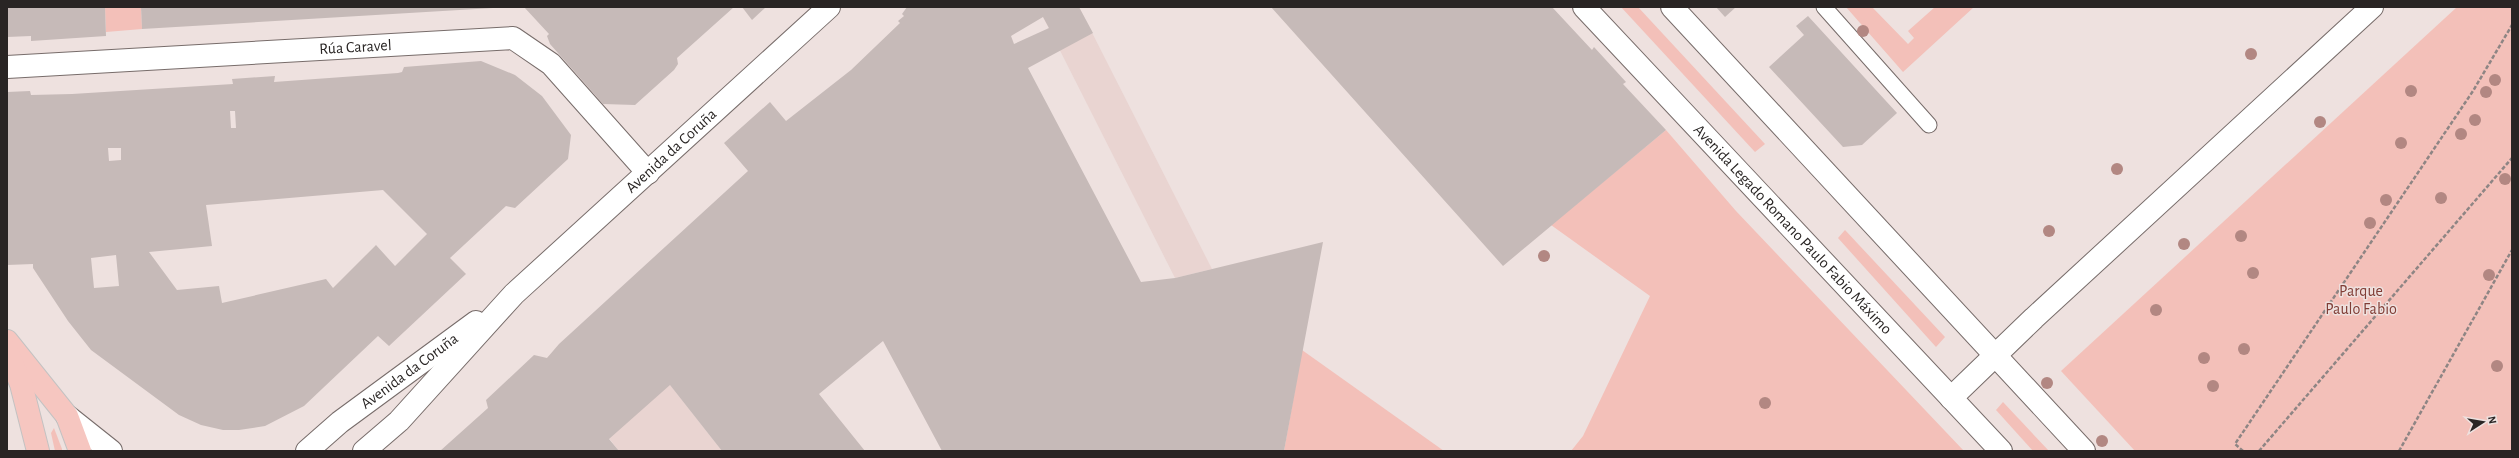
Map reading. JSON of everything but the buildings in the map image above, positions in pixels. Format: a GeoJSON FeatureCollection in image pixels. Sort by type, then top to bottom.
{"type":"FeatureCollection","features":[{"type":"Feature","properties":{"kind":"highway"},"geometry":{"type":"LineString","coordinates":[[7,341],[67,416],[80,451]]}},
{"type":"Feature","properties":{"kind":"highway"},"geometry":{"type":"LineString","coordinates":[[7,351],[21,384],[38,451]]}},
{"type":"Feature","properties":{"kind":"street","name":"Avenida da Coruña"},"geometry":{"type":"LineString","coordinates":[[307,451],[340,422],[514,294],[829,7]]}},
{"type":"Feature","properties":{"kind":"street","name":"Avenida Legado Romano Paulo Fabio Máximo"},"geometry":{"type":"LineString","coordinates":[[1584,7],[2002,451]]}},
{"type":"Feature","properties":{"kind":"street"},"geometry":{"type":"LineString","coordinates":[[1672,7],[2084,451]]}},
{"type":"Feature","properties":{"kind":"street"},"geometry":{"type":"LineString","coordinates":[[1951,398],[1995,355],[2372,7]]}},
{"type":"Feature","properties":{"kind":"street","name":"Rúa Caravel"},"geometry":{"type":"LineString","coordinates":[[7,67],[513,38],[551,64],[648,173]]}},
{"type":"Feature","properties":{"kind":"street","name":"Avenida da Coruña"},"geometry":{"type":"LineString","coordinates":[[364,451],[399,421],[514,294]]}},
{"type":"Feature","properties":{"kind":"street"},"geometry":{"type":"LineString","coordinates":[[67,416],[111,451]]}},
{"type":"Feature","properties":{"kind":"lane"},"geometry":{"type":"LineString","coordinates":[[1824,7],[1929,125]]}},
{"type":"Feature","properties":{"kind":"path"},"geometry":{"type":"LineString","coordinates":[[2243,451],[2235,444],[2473,91],[2512,25]]}},
{"type":"Feature","properties":{"kind":"path"},"geometry":{"type":"LineString","coordinates":[[2260,451],[2512,158]]}},
{"type":"Feature","properties":{"kind":"path"},"geometry":{"type":"LineString","coordinates":[[2399,451],[2512,250]]}},
{"type":"Feature","properties":{"kind":"shaded area"},"geometry":{"type":"Polygon","coordinates":[[[1038,7],[1079,7],[1212,269],[1175,278],[1038,7]]]}},
{"type":"Feature","properties":{"kind":"shaded area"},"geometry":{"type":"Polygon","coordinates":[[[606,302],[722,451],[619,451],[547,358],[606,302]]]}},
{"type":"Feature","properties":{"kind":"green space"},"geometry":{"type":"Polygon","coordinates":[[[105,7],[141,7],[142,29],[106,32],[105,7]]]}},
{"type":"Feature","properties":{"kind":"green space"},"geometry":{"type":"Polygon","coordinates":[[[1621,7],[1638,7],[1765,144],[1755,152],[1621,7]]]}},
{"type":"Feature","properties":{"kind":"green space"},"geometry":{"type":"Polygon","coordinates":[[[1846,7],[1872,7],[1908,44],[1914,38],[1908,31],[1935,7],[1974,7],[1903,72],[1846,7]]]}},
{"type":"Feature","properties":{"kind":"green space","name":"Parque Paulo Fabio"},"geometry":{"type":"Polygon","coordinates":[[[2457,7],[2512,7],[2512,451],[2135,451],[2061,371],[2457,7]]]}},
{"type":"Feature","properties":{"kind":"green space"},"geometry":{"type":"Polygon","coordinates":[[[1666,130],[1736,211],[1964,451],[1571,451],[1583,436],[1650,296],[1551,225],[1666,130]]]}},
{"type":"Feature","properties":{"kind":"green space"},"geometry":{"type":"Polygon","coordinates":[[[1845,230],[1945,337],[1936,347],[1838,238],[1845,230]]]}},
{"type":"Feature","properties":{"kind":"green space"},"geometry":{"type":"Polygon","coordinates":[[[1302,350],[1444,451],[1284,451],[1302,350]]]}},
{"type":"Feature","properties":{"kind":"green space"},"geometry":{"type":"Polygon","coordinates":[[[2003,402],[2049,451],[2033,451],[1996,410],[2003,402]]]}},
{"type":"Feature","properties":{"kind":"green space"},"geometry":{"type":"Polygon","coordinates":[[[54,428],[62,451],[55,451],[51,433],[54,428]]]}}]}
